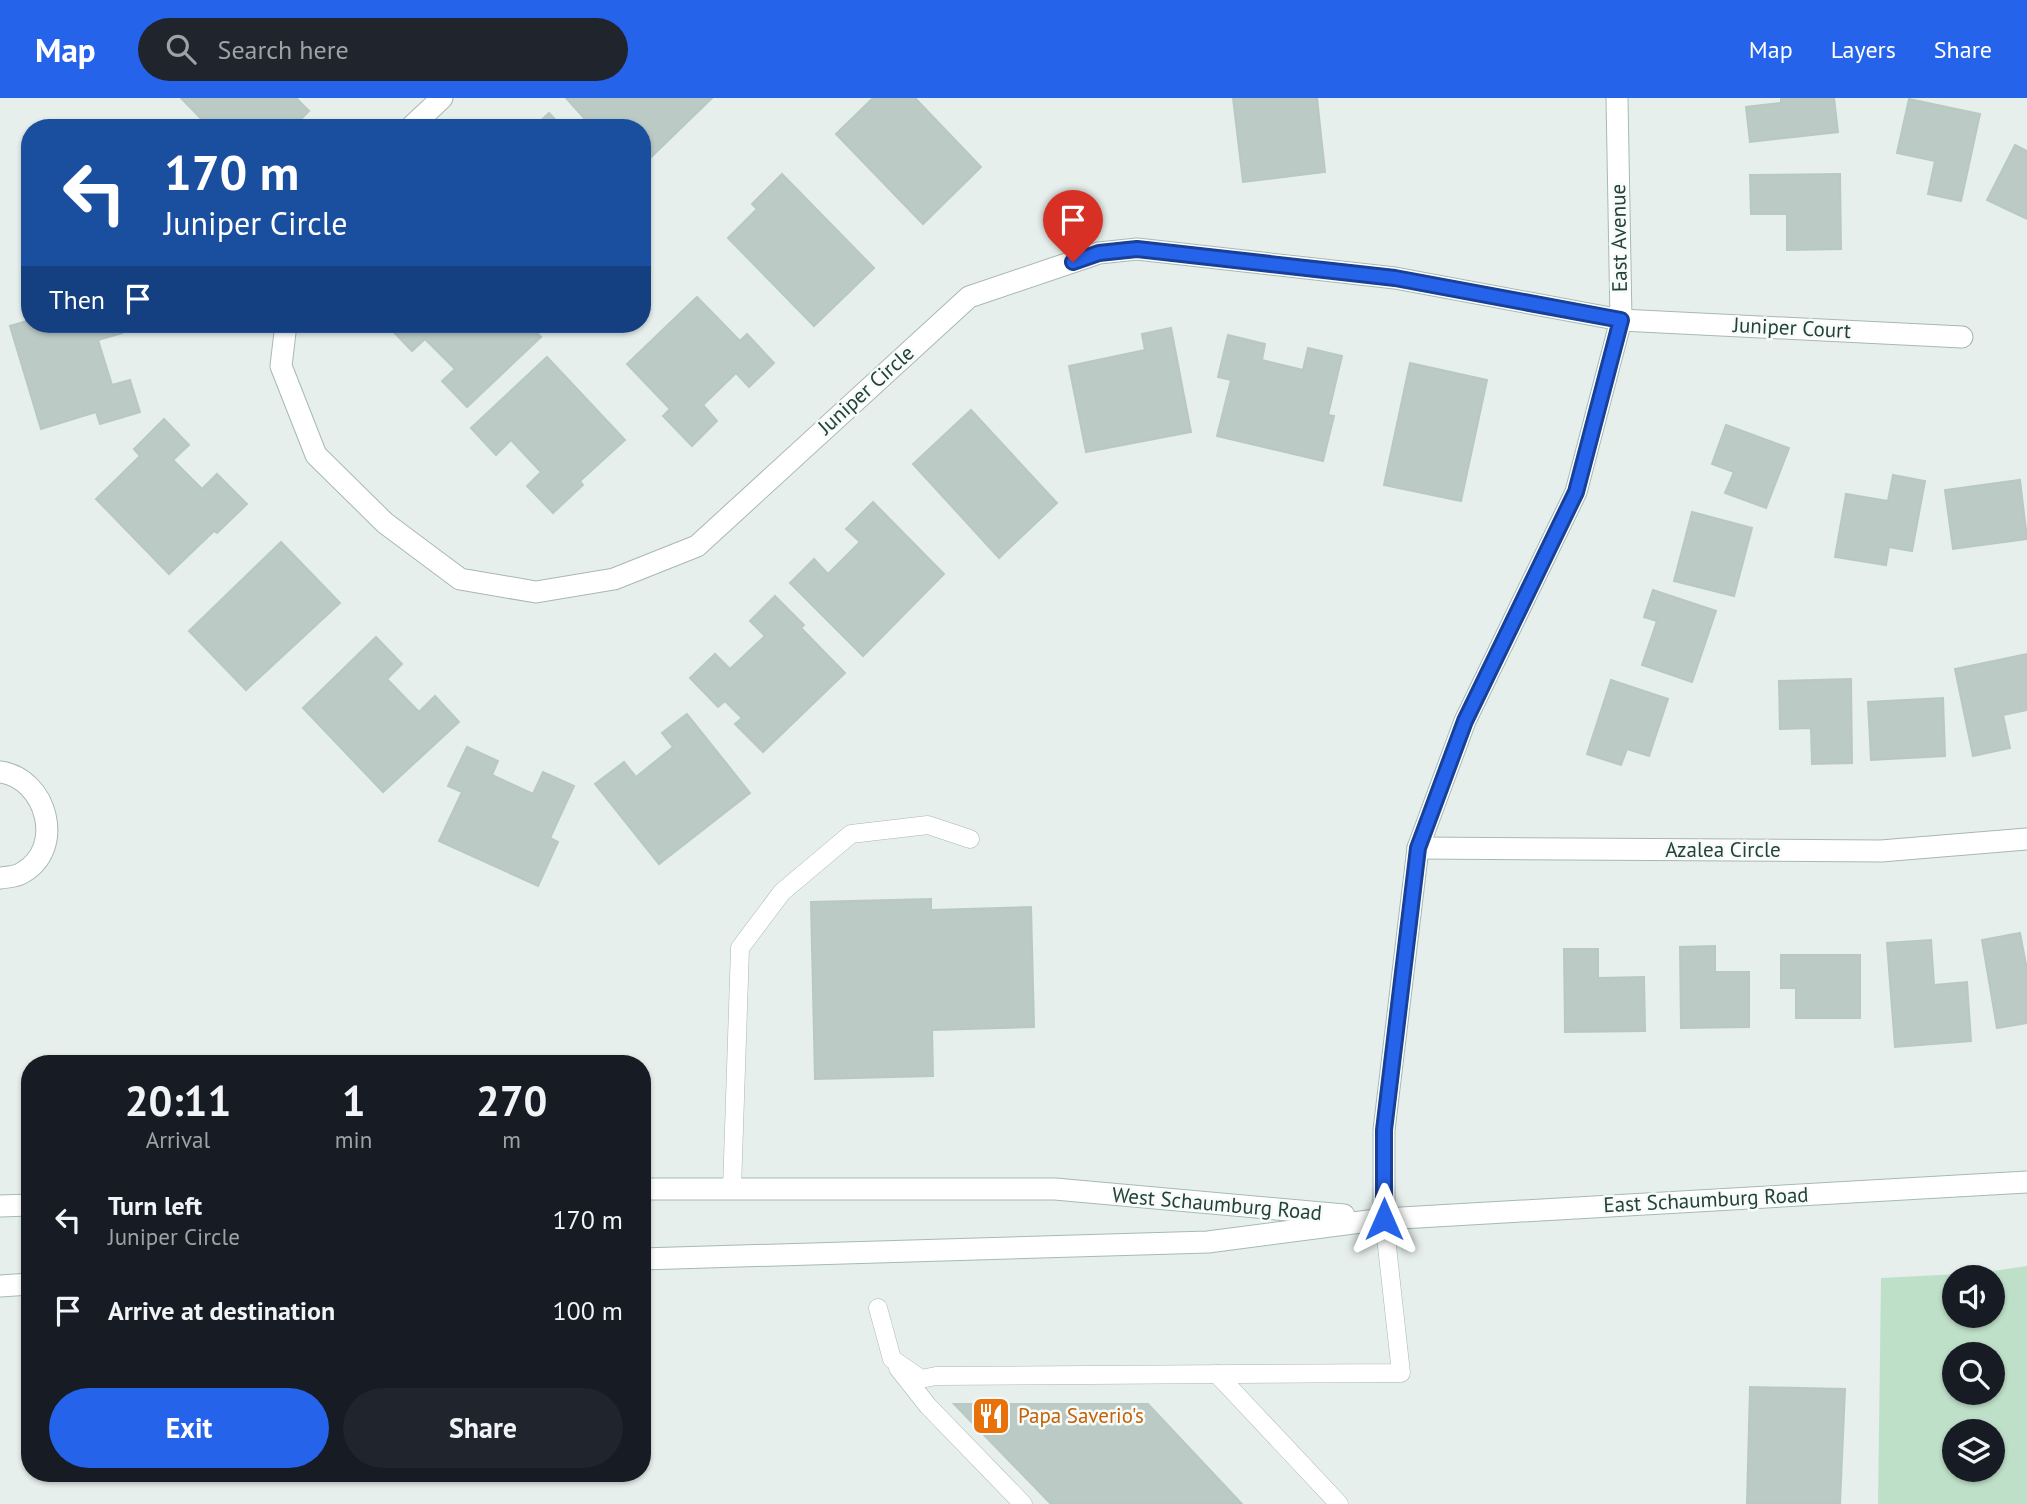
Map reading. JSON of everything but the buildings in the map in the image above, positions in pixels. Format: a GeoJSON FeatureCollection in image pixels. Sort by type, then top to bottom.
{"type":"FeatureCollection","features":[{"type":"Feature","properties":{"kind":"street"},"geometry":{"type":"LineString","coordinates":[[420,119],[442,98]]}},
{"type":"Feature","properties":{"kind":"street","name":"East Avenue"},"geometry":{"type":"LineString","coordinates":[[1384,1219],[1384,1130],[1418,848],[1465,721],[1576,492],[1621,320],[1617,98]]}},
{"type":"Feature","properties":{"kind":"street","name":"Juniper Circle"},"geometry":{"type":"LineString","coordinates":[[285,333],[281,366],[316,455],[385,523],[460,579],[536,592],[614,579],[697,546],[969,297],[1099,253],[1137,249],[1395,278],[1621,320]]}},
{"type":"Feature","properties":{"kind":"street","name":"Juniper Court"},"geometry":{"type":"LineString","coordinates":[[1621,320],[1962,337]]}},
{"type":"Feature","properties":{"kind":"street"},"geometry":{"type":"LineString","coordinates":[[0,772],[28,784],[41,802],[49,823],[46,844],[36,860],[21,874],[0,878]]}},
{"type":"Feature","properties":{"kind":"street","name":"Azalea Circle"},"geometry":{"type":"LineString","coordinates":[[1418,848],[1881,851],[2027,839]]}},
{"type":"Feature","properties":{"kind":"street","name":"East Schaumburg Road"},"geometry":{"type":"LineString","coordinates":[[1384,1219],[2027,1182]]}},
{"type":"Feature","properties":{"kind":"street","name":"West Schaumburg Road"},"geometry":{"type":"LineString","coordinates":[[651,1189],[1055,1189],[1384,1219]]}},
{"type":"Feature","properties":{"kind":"street"},"geometry":{"type":"LineString","coordinates":[[0,1206],[21,1205]]}},
{"type":"Feature","properties":{"kind":"street","name":"West Schaumburg Road"},"geometry":{"type":"LineString","coordinates":[[651,1259],[1208,1241],[1384,1219]]}},
{"type":"Feature","properties":{"kind":"street"},"geometry":{"type":"LineString","coordinates":[[0,1286],[21,1285]]}},
{"type":"Feature","properties":{"kind":"lane"},"geometry":{"type":"LineString","coordinates":[[732,1189],[740,948],[782,892],[851,834],[928,825],[970,839]]}},
{"type":"Feature","properties":{"kind":"lane"},"geometry":{"type":"LineString","coordinates":[[892,1359],[921,1379],[936,1376],[1401,1373],[1384,1219]]}},
{"type":"Feature","properties":{"kind":"lane"},"geometry":{"type":"LineString","coordinates":[[878,1308],[892,1359],[909,1385],[1023,1504]]}},
{"type":"Feature","properties":{"kind":"lane"},"geometry":{"type":"LineString","coordinates":[[1217,1374],[1339,1504]]}},
{"type":"Feature","properties":{"kind":"green space"},"geometry":{"type":"Polygon","coordinates":[[[2027,1266],[2027,1504],[1878,1504],[1881,1278],[1942,1275],[1942,1328],[2005,1328],[2005,1269],[2027,1266]]]}},
{"type":"Feature","properties":{"kind":"place","name":"Papa Saverio's"},"geometry":{"type":"Point","coordinates":[991,1416]}},
{"type":"Feature","properties":{"kind":"route"},"geometry":{"type":"LineString","coordinates":[[1073,262],[1099,253],[1137,249],[1395,278],[1621,320],[1576,492],[1465,721],[1418,848],[1384,1130],[1384,1219]]}}]}
